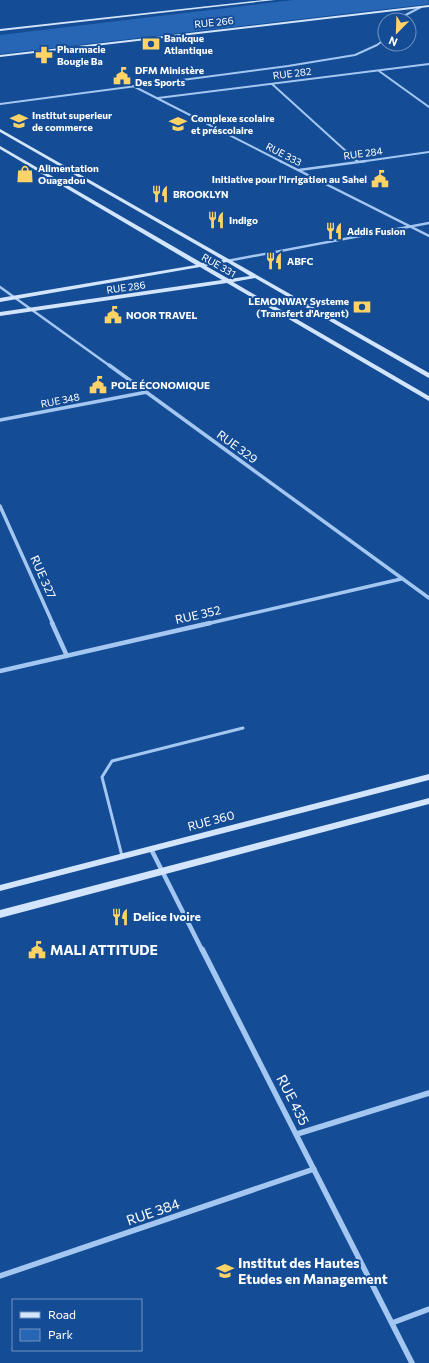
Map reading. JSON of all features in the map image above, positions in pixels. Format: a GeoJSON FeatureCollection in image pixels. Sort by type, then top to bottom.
{"type":"FeatureCollection","features":[{"type":"Feature","properties":{"kind":"main road","name":"RUE 266"},"geometry":{"type":"LineString","coordinates":[[0,30],[273,0]]}},
{"type":"Feature","properties":{"kind":"main road","name":"RUE 266"},"geometry":{"type":"LineString","coordinates":[[0,56],[429,6]]}},
{"type":"Feature","properties":{"kind":"main road","name":"RUE 331"},"geometry":{"type":"LineString","coordinates":[[0,130],[226,261],[429,376]]}},
{"type":"Feature","properties":{"kind":"main road","name":"RUE 331"},"geometry":{"type":"LineString","coordinates":[[0,147],[429,399]]}},
{"type":"Feature","properties":{"kind":"main road"},"geometry":{"type":"LineString","coordinates":[[0,300],[200,264],[226,261]]}},
{"type":"Feature","properties":{"kind":"main road","name":"RUE 286"},"geometry":{"type":"LineString","coordinates":[[0,314],[254,277]]}},
{"type":"Feature","properties":{"kind":"main road","name":"RUE 360"},"geometry":{"type":"LineString","coordinates":[[0,888],[429,777]]}},
{"type":"Feature","properties":{"kind":"main road"},"geometry":{"type":"LineString","coordinates":[[0,914],[429,801]]}},
{"type":"Feature","properties":{"kind":"street"},"geometry":{"type":"LineString","coordinates":[[411,12],[421,7]]}},
{"type":"Feature","properties":{"kind":"street"},"geometry":{"type":"LineString","coordinates":[[0,104],[288,66],[355,54],[377,45]]}},
{"type":"Feature","properties":{"kind":"street","name":"RUE 282"},"geometry":{"type":"LineString","coordinates":[[157,98],[429,64]]}},
{"type":"Feature","properties":{"kind":"street"},"geometry":{"type":"LineString","coordinates":[[379,71],[429,107]]}},
{"type":"Feature","properties":{"kind":"street"},"geometry":{"type":"LineString","coordinates":[[272,84],[358,162]]}},
{"type":"Feature","properties":{"kind":"street","name":"RUE 333"},"geometry":{"type":"LineString","coordinates":[[133,86],[429,236]]}},
{"type":"Feature","properties":{"kind":"street","name":"RUE 284"},"geometry":{"type":"LineString","coordinates":[[298,170],[429,152]]}},
{"type":"Feature","properties":{"kind":"street"},"geometry":{"type":"LineString","coordinates":[[226,261],[429,223]]}},
{"type":"Feature","properties":{"kind":"street","name":"RUE 329"},"geometry":{"type":"LineString","coordinates":[[0,287],[429,598]]}},
{"type":"Feature","properties":{"kind":"street","name":"RUE 348"},"geometry":{"type":"LineString","coordinates":[[0,420],[146,392]]}},
{"type":"Feature","properties":{"kind":"street","name":"RUE 327"},"geometry":{"type":"LineString","coordinates":[[0,506],[67,656]]}},
{"type":"Feature","properties":{"kind":"street","name":"RUE 352"},"geometry":{"type":"LineString","coordinates":[[0,671],[401,579]]}},
{"type":"Feature","properties":{"kind":"street","name":"RUE 435"},"geometry":{"type":"LineString","coordinates":[[151,849],[412,1363]]}},
{"type":"Feature","properties":{"kind":"street"},"geometry":{"type":"LineString","coordinates":[[296,1134],[429,1093]]}},
{"type":"Feature","properties":{"kind":"street","name":"RUE 384"},"geometry":{"type":"LineString","coordinates":[[0,1276],[314,1169]]}},
{"type":"Feature","properties":{"kind":"street"},"geometry":{"type":"LineString","coordinates":[[392,1323],[429,1309]]}},
{"type":"Feature","properties":{"kind":"lane"},"geometry":{"type":"LineString","coordinates":[[122,856],[102,777],[112,760],[243,728]]}},
{"type":"Feature","properties":{"kind":"green space"},"geometry":{"type":"Polygon","coordinates":[[[294,0],[428,0],[429,4],[0,54],[0,35],[294,0]]]}},
{"type":"Feature","properties":{"kind":"place","name":"Bankque Atlantique"},"geometry":{"type":"Point","coordinates":[151,44]}},
{"type":"Feature","properties":{"kind":"place","name":"Pharmacie Bougie Ba"},"geometry":{"type":"Point","coordinates":[44,55]}},
{"type":"Feature","properties":{"kind":"place","name":"DFM Ministère Des Sports"},"geometry":{"type":"Point","coordinates":[122,76]}},
{"type":"Feature","properties":{"kind":"place","name":"Institut superieur de commerce"},"geometry":{"type":"Point","coordinates":[19,121]}},
{"type":"Feature","properties":{"kind":"place","name":"Complexe scolaire et préscolaire"},"geometry":{"type":"Point","coordinates":[178,124]}},
{"type":"Feature","properties":{"kind":"place","name":"Alimentation Ouagadou"},"geometry":{"type":"Point","coordinates":[25,174]}},
{"type":"Feature","properties":{"kind":"place","name":"Initiative pour l'irrigation au Sahel"},"geometry":{"type":"Point","coordinates":[380,179]}},
{"type":"Feature","properties":{"kind":"place","name":"BROOKLYN"},"geometry":{"type":"Point","coordinates":[160,194]}},
{"type":"Feature","properties":{"kind":"place","name":"Indigo"},"geometry":{"type":"Point","coordinates":[216,220]}},
{"type":"Feature","properties":{"kind":"place","name":"Addis Fusion"},"geometry":{"type":"Point","coordinates":[334,231]}},
{"type":"Feature","properties":{"kind":"place","name":"ABFC"},"geometry":{"type":"Point","coordinates":[274,261]}},
{"type":"Feature","properties":{"kind":"place","name":"LEMONWAY Systeme (Transfert d'Argent)"},"geometry":{"type":"Point","coordinates":[362,307]}},
{"type":"Feature","properties":{"kind":"place","name":"NOOR TRAVEL"},"geometry":{"type":"Point","coordinates":[113,315]}},
{"type":"Feature","properties":{"kind":"place","name":"POLE ÉCONOMIQUE"},"geometry":{"type":"Point","coordinates":[98,385]}},
{"type":"Feature","properties":{"kind":"place","name":"Delice Ivoire"},"geometry":{"type":"Point","coordinates":[120,917]}},
{"type":"Feature","properties":{"kind":"place","name":"MALI ATTITUDE"},"geometry":{"type":"Point","coordinates":[37,950]}},
{"type":"Feature","properties":{"kind":"place","name":"Institut des Hautes Etudes en Management"},"geometry":{"type":"Point","coordinates":[225,1271]}}]}
